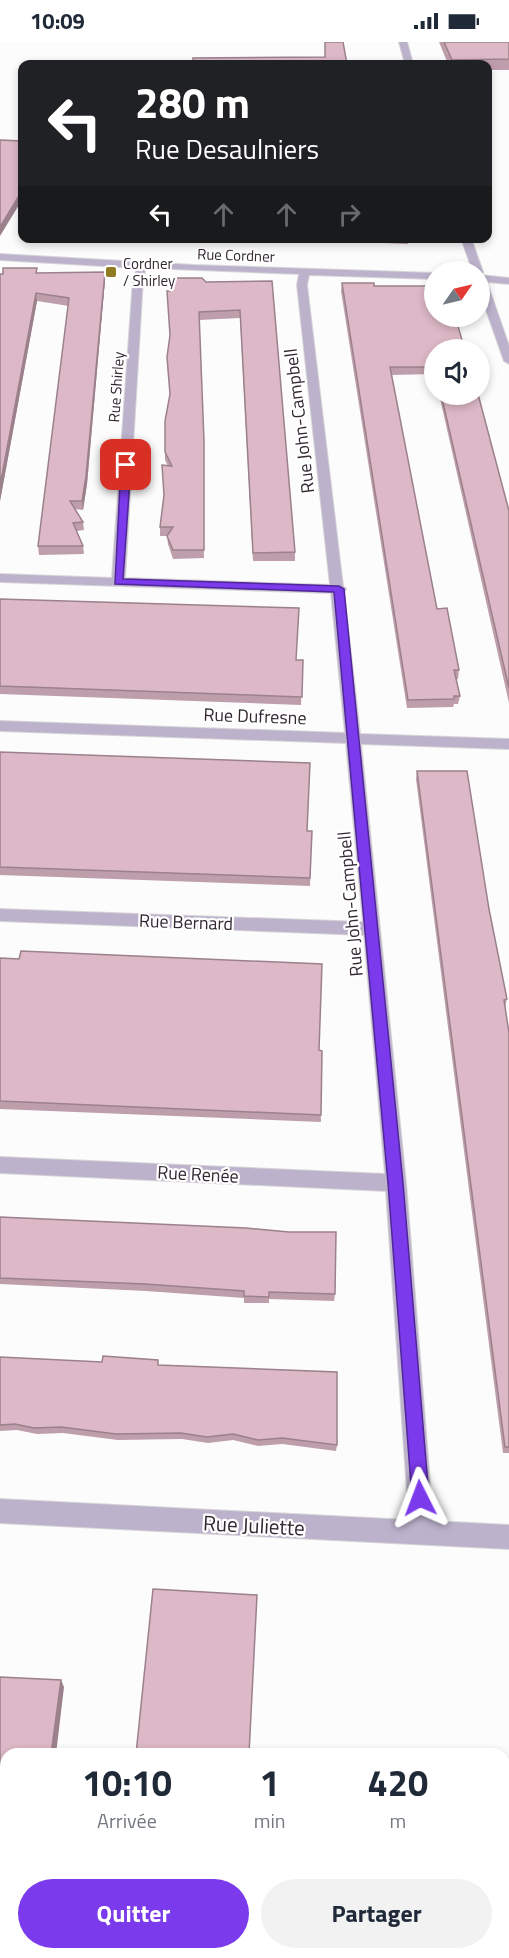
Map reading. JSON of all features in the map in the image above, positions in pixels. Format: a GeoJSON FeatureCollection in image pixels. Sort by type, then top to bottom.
{"type":"FeatureCollection","features":[{"type":"Feature","properties":{"kind":"street"},"geometry":{"type":"LineString","coordinates":[[403,42],[408,60]]}},
{"type":"Feature","properties":{"kind":"street"},"geometry":{"type":"LineString","coordinates":[[468,243],[474,261]]}},
{"type":"Feature","properties":{"kind":"street","name":"Rue Cordner"},"geometry":{"type":"LineString","coordinates":[[0,257],[142,266],[424,276]]}},
{"type":"Feature","properties":{"kind":"street","name":"Rue Shirley"},"geometry":{"type":"LineString","coordinates":[[118,582],[138,279],[142,266]]}},
{"type":"Feature","properties":{"kind":"street","name":"Rue John-Campbell"},"geometry":{"type":"LineString","coordinates":[[304,272],[302,285],[339,589],[396,1183],[422,1533]]}},
{"type":"Feature","properties":{"kind":"street"},"geometry":{"type":"LineString","coordinates":[[490,279],[509,281]]}},
{"type":"Feature","properties":{"kind":"street"},"geometry":{"type":"LineString","coordinates":[[490,307],[509,361]]}},
{"type":"Feature","properties":{"kind":"street"},"geometry":{"type":"LineString","coordinates":[[0,578],[339,589]]}},
{"type":"Feature","properties":{"kind":"street","name":"Rue Dufresne"},"geometry":{"type":"LineString","coordinates":[[0,726],[509,744]]}},
{"type":"Feature","properties":{"kind":"street","name":"Rue Bernard"},"geometry":{"type":"LineString","coordinates":[[0,915],[372,929]]}},
{"type":"Feature","properties":{"kind":"street","name":"Rue Renée"},"geometry":{"type":"LineString","coordinates":[[0,1165],[396,1183]]}},
{"type":"Feature","properties":{"kind":"street","name":"Rue Juliette"},"geometry":{"type":"LineString","coordinates":[[0,1511],[509,1537]]}},
{"type":"Feature","properties":{"kind":"building"},"geometry":{"type":"Polygon","coordinates":[[[325,42],[343,42],[346,60],[193,60],[193,58],[325,57],[325,42]]]}},
{"type":"Feature","properties":{"kind":"building"},"geometry":{"type":"Polygon","coordinates":[[[444,42],[509,42],[509,59],[452,60],[444,42]]]}},
{"type":"Feature","properties":{"kind":"building"},"geometry":{"type":"Polygon","coordinates":[[[0,140],[18,141],[18,198],[0,227],[0,140]]]}},
{"type":"Feature","properties":{"kind":"building"},"geometry":{"type":"Polygon","coordinates":[[[3,268],[37,268],[36,273],[105,272],[86,476],[82,501],[70,501],[83,522],[73,523],[83,546],[38,546],[69,298],[36,293],[0,486],[0,274],[3,274],[3,268]]]}},
{"type":"Feature","properties":{"kind":"building"},"geometry":{"type":"Polygon","coordinates":[[[170,278],[202,278],[206,282],[272,281],[295,552],[253,553],[240,310],[199,312],[204,441],[204,550],[173,550],[167,536],[173,527],[160,527],[164,495],[162,465],[172,466],[165,452],[165,421],[170,394],[167,357],[170,335],[167,291],[170,291],[170,278]]]}},
{"type":"Feature","properties":{"kind":"building"},"geometry":{"type":"Polygon","coordinates":[[[342,283],[374,283],[374,286],[424,286],[424,327],[458,327],[462,339],[424,339],[424,367],[390,367],[437,609],[447,608],[459,670],[454,670],[460,696],[454,696],[454,699],[408,700],[342,283]]]}},
{"type":"Feature","properties":{"kind":"building"},"geometry":{"type":"Polygon","coordinates":[[[444,405],[481,405],[509,511],[509,688],[444,405]]]}},
{"type":"Feature","properties":{"kind":"building"},"geometry":{"type":"Polygon","coordinates":[[[0,599],[299,608],[296,660],[303,660],[302,697],[0,686],[0,599]]]}},
{"type":"Feature","properties":{"kind":"building"},"geometry":{"type":"Polygon","coordinates":[[[0,752],[310,763],[307,831],[312,831],[310,878],[0,867],[0,752]]]}},
{"type":"Feature","properties":{"kind":"building"},"geometry":{"type":"Polygon","coordinates":[[[417,771],[467,771],[489,909],[507,999],[504,1000],[509,1033],[509,1447],[505,1447],[417,771]]]}},
{"type":"Feature","properties":{"kind":"building"},"geometry":{"type":"Polygon","coordinates":[[[21,951],[322,964],[319,1050],[322,1051],[321,1115],[0,1101],[0,958],[19,959],[21,951]]]}},
{"type":"Feature","properties":{"kind":"building"},"geometry":{"type":"Polygon","coordinates":[[[0,1217],[289,1232],[336,1232],[335,1294],[269,1292],[269,1297],[244,1296],[244,1291],[0,1278],[0,1217]]]}},
{"type":"Feature","properties":{"kind":"building"},"geometry":{"type":"Polygon","coordinates":[[[103,1356],[158,1360],[158,1365],[337,1372],[337,1445],[282,1438],[258,1440],[233,1434],[207,1437],[181,1433],[116,1434],[61,1427],[34,1428],[15,1424],[0,1425],[0,1357],[102,1362],[103,1356]]]}},
{"type":"Feature","properties":{"kind":"building"},"geometry":{"type":"Polygon","coordinates":[[[153,1589],[257,1595],[249,1748],[137,1748],[153,1589]]]}},
{"type":"Feature","properties":{"kind":"building"},"geometry":{"type":"Polygon","coordinates":[[[0,1677],[61,1680],[52,1748],[0,1748],[0,1677]]]}},
{"type":"Feature","properties":{"kind":"place","name":"Cordner / Shirley"},"geometry":{"type":"Point","coordinates":[111,272]}},
{"type":"Feature","properties":{"kind":"route"},"geometry":{"type":"LineString","coordinates":[[126,465],[118,582],[339,589],[396,1183],[420,1498]]}}]}
